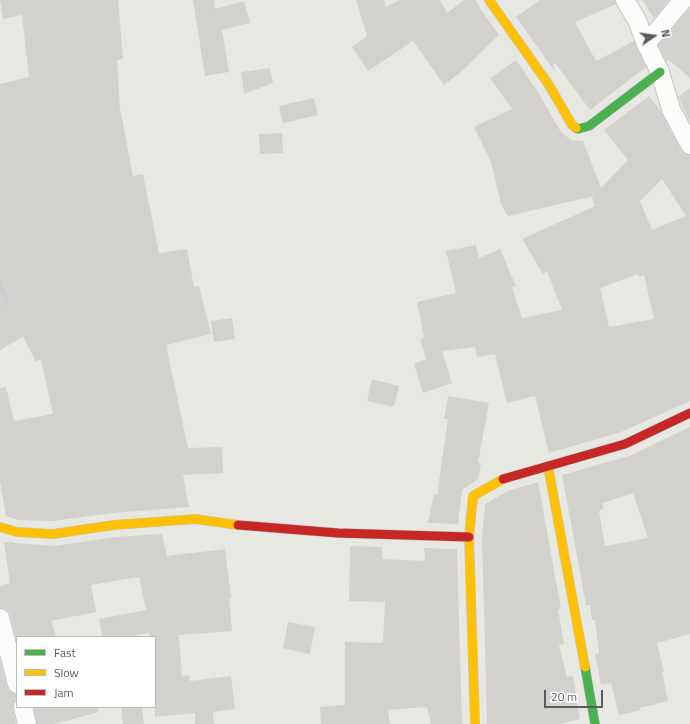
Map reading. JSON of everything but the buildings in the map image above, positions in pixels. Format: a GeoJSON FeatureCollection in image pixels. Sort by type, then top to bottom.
{"type":"FeatureCollection","features":[{"type":"Feature","properties":{"kind":"street"},"geometry":{"type":"LineString","coordinates":[[489,0],[549,85],[572,125],[578,129],[589,126],[660,72]]}},
{"type":"Feature","properties":{"kind":"street"},"geometry":{"type":"LineString","coordinates":[[625,0],[637,20],[646,44],[660,72],[671,109],[690,145]]}},
{"type":"Feature","properties":{"kind":"street"},"geometry":{"type":"LineString","coordinates":[[646,44],[683,0]]}},
{"type":"Feature","properties":{"kind":"street"},"geometry":{"type":"LineString","coordinates":[[475,724],[469,537],[473,496],[503,479],[625,444],[690,413]]}},
{"type":"Feature","properties":{"kind":"street"},"geometry":{"type":"LineString","coordinates":[[548,466],[595,724]]}},
{"type":"Feature","properties":{"kind":"street"},"geometry":{"type":"LineString","coordinates":[[0,528],[18,532],[53,534],[114,525],[195,519],[250,527],[338,533],[469,537]]}},
{"type":"Feature","properties":{"kind":"street"},"geometry":{"type":"LineString","coordinates":[[0,618],[16,680]]}},
{"type":"Feature","properties":{"kind":"street"},"geometry":{"type":"LineString","coordinates":[[23,708],[27,724]]}},
{"type":"Feature","properties":{"kind":"path"},"geometry":{"type":"LineString","coordinates":[[0,282],[8,307]]}},
{"type":"Feature","properties":{"kind":"traffic: fast"},"geometry":{"type":"LineString","coordinates":[[576,128],[578,129],[589,126],[660,72]]}},
{"type":"Feature","properties":{"kind":"traffic: fast"},"geometry":{"type":"LineString","coordinates":[[585,667],[595,724]]}},
{"type":"Feature","properties":{"kind":"traffic: slow"},"geometry":{"type":"LineString","coordinates":[[489,0],[549,85],[572,125],[576,128]]}},
{"type":"Feature","properties":{"kind":"traffic: slow"},"geometry":{"type":"LineString","coordinates":[[548,466],[585,667]]}},
{"type":"Feature","properties":{"kind":"traffic: slow"},"geometry":{"type":"LineString","coordinates":[[475,724],[469,537],[473,496],[503,479]]}},
{"type":"Feature","properties":{"kind":"traffic: slow"},"geometry":{"type":"LineString","coordinates":[[0,527],[17,532],[53,534],[114,525],[195,519],[238,525]]}},
{"type":"Feature","properties":{"kind":"traffic: jam"},"geometry":{"type":"LineString","coordinates":[[503,479],[625,444],[690,413]]}},
{"type":"Feature","properties":{"kind":"traffic: jam"},"geometry":{"type":"LineString","coordinates":[[238,525],[338,533],[469,537]]}}]}
